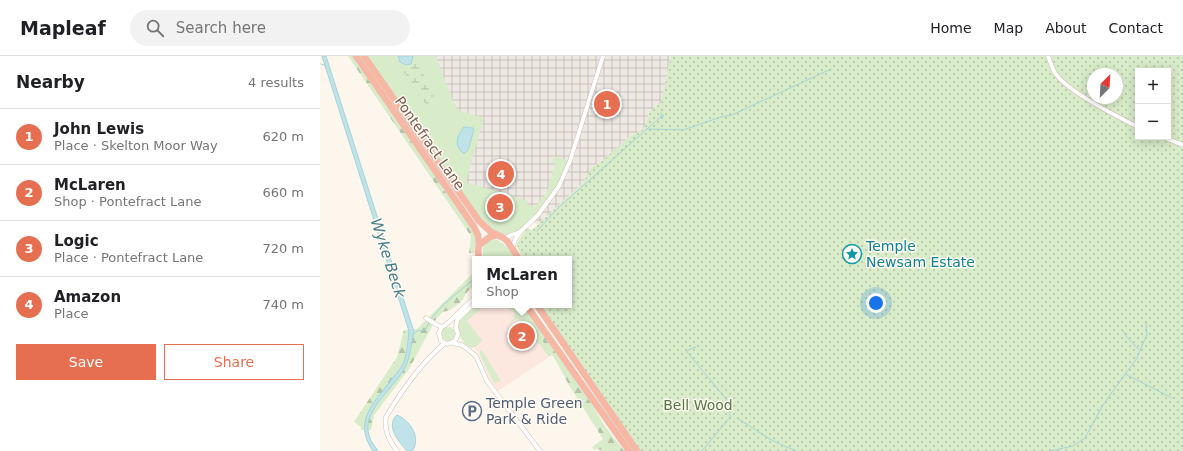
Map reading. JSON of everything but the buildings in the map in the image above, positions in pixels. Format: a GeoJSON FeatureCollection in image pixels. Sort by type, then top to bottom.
{"type":"FeatureCollection","features":[{"type":"Feature","properties":{"kind":"highway","name":"Pontefract Lane"},"geometry":{"type":"LineString","coordinates":[[356,56],[474,227],[478,235],[479,256]]}},
{"type":"Feature","properties":{"kind":"highway","name":"Pontefract Lane"},"geometry":{"type":"LineString","coordinates":[[364,56],[479,221],[497,236]]}},
{"type":"Feature","properties":{"kind":"highway"},"geometry":{"type":"LineString","coordinates":[[479,245],[490,237],[497,236],[504,238],[518,256]]}},
{"type":"Feature","properties":{"kind":"highway"},"geometry":{"type":"LineString","coordinates":[[528,308],[629,451]]}},
{"type":"Feature","properties":{"kind":"highway"},"geometry":{"type":"LineString","coordinates":[[539,308],[637,451]]}},
{"type":"Feature","properties":{"kind":"street"},"geometry":{"type":"LineString","coordinates":[[512,249],[520,232],[538,215],[559,186],[570,161],[603,56]]}},
{"type":"Feature","properties":{"kind":"street"},"geometry":{"type":"LineString","coordinates":[[1048,56],[1054,72],[1063,82],[1100,106],[1135,125]]}},
{"type":"Feature","properties":{"kind":"street"},"geometry":{"type":"LineString","coordinates":[[1170,140],[1183,145]]}},
{"type":"Feature","properties":{"kind":"street"},"geometry":{"type":"LineString","coordinates":[[504,238],[520,232]]}},
{"type":"Feature","properties":{"kind":"street"},"geometry":{"type":"LineString","coordinates":[[438,333],[443,326],[472,300]]}},
{"type":"Feature","properties":{"kind":"street"},"geometry":{"type":"LineString","coordinates":[[462,345],[456,328],[457,320],[472,307]]}},
{"type":"Feature","properties":{"kind":"street"},"geometry":{"type":"LineString","coordinates":[[426,318],[443,326],[450,324],[456,328]]}},
{"type":"Feature","properties":{"kind":"street"},"geometry":{"type":"LineString","coordinates":[[432,322],[440,339],[445,343]]}},
{"type":"Feature","properties":{"kind":"street"},"geometry":{"type":"LineString","coordinates":[[452,343],[458,336]]}},
{"type":"Feature","properties":{"kind":"street"},"geometry":{"type":"LineString","coordinates":[[397,451],[386,433],[386,417],[416,373],[433,352],[440,339]]}},
{"type":"Feature","properties":{"kind":"street"},"geometry":{"type":"LineString","coordinates":[[433,352],[445,343],[452,343],[462,345],[476,356],[487,381],[540,451]]}},
{"type":"Feature","properties":{"kind":"shaded area"},"geometry":{"type":"Polygon","coordinates":[[[375,56],[671,56],[661,103],[650,111],[644,129],[629,137],[601,162],[594,166],[583,183],[537,225],[525,212],[491,220],[375,56]]]}},
{"type":"Feature","properties":{"kind":"shaded area"},"geometry":{"type":"Polygon","coordinates":[[[482,308],[510,308],[514,311],[535,342],[537,340],[549,357],[498,391],[489,379],[478,352],[473,348],[467,321],[482,308]]]}},
{"type":"Feature","properties":{"kind":"green space"},"geometry":{"type":"Polygon","coordinates":[[[348,56],[353,56],[439,180],[443,189],[473,230],[475,238],[474,253],[469,253],[471,236],[348,56]]]}},
{"type":"Feature","properties":{"kind":"green space"},"geometry":{"type":"Polygon","coordinates":[[[364,56],[436,56],[453,101],[458,110],[484,118],[466,182],[528,201],[527,204],[535,207],[547,192],[555,164],[552,163],[554,156],[570,161],[547,204],[520,232],[504,238],[486,228],[364,56]]]}},
{"type":"Feature","properties":{"kind":"green space"},"geometry":{"type":"Polygon","coordinates":[[[393,56],[413,59],[413,56],[419,56],[424,76],[434,94],[431,102],[427,104],[421,101],[414,85],[397,64],[393,56]]]}},
{"type":"Feature","properties":{"kind":"green space","name":"Temple Newsam Estate"},"geometry":{"type":"Polygon","coordinates":[[[671,56],[1183,56],[1183,451],[639,451],[541,308],[572,308],[572,256],[522,256],[518,249],[517,243],[527,228],[532,230],[583,183],[593,166],[601,162],[629,137],[644,129],[650,111],[661,103],[671,56]]]}},
{"type":"Feature","properties":{"kind":"green space"},"geometry":{"type":"Polygon","coordinates":[[[492,239],[500,241],[513,256],[483,256],[484,245],[492,239]]]}},
{"type":"Feature","properties":{"kind":"green space"},"geometry":{"type":"Polygon","coordinates":[[[472,274],[472,288],[468,291],[461,302],[450,310],[443,312],[436,319],[409,369],[374,415],[371,430],[361,430],[361,427],[354,422],[397,357],[404,330],[417,329],[472,274]]]}},
{"type":"Feature","properties":{"kind":"green space"},"geometry":{"type":"Polygon","coordinates":[[[473,308],[482,308],[467,321],[482,340],[477,346],[472,348],[468,346],[461,338],[458,322],[473,308]]]}},
{"type":"Feature","properties":{"kind":"green space"},"geometry":{"type":"Polygon","coordinates":[[[509,308],[525,308],[556,352],[549,357],[537,341],[535,342],[518,318],[509,323],[514,318],[515,313],[509,308]]]}},
{"type":"Feature","properties":{"kind":"green space"},"geometry":{"type":"Polygon","coordinates":[[[521,308],[524,308],[531,316],[590,401],[604,425],[624,451],[594,450],[592,447],[603,439],[570,387],[556,361],[521,308]]]}},
{"type":"Feature","properties":{"kind":"green space"},"geometry":{"type":"Polygon","coordinates":[[[448,327],[453,329],[455,334],[453,339],[448,341],[443,339],[441,334],[443,329],[448,327]]]}},
{"type":"Feature","properties":{"kind":"green space"},"geometry":{"type":"Polygon","coordinates":[[[482,350],[501,381],[494,383],[480,355],[480,351],[482,350]]]}},
{"type":"Feature","properties":{"kind":"water"},"geometry":{"type":"Polygon","coordinates":[[[322,56],[326,56],[414,332],[406,365],[395,382],[381,398],[370,416],[368,425],[369,435],[378,451],[373,451],[367,440],[365,430],[366,420],[374,402],[403,364],[407,351],[409,331],[322,56]]]}},
{"type":"Feature","properties":{"kind":"water"},"geometry":{"type":"Polygon","coordinates":[[[398,56],[413,56],[411,64],[406,65],[400,62],[398,56]]]}},
{"type":"Feature","properties":{"kind":"water"},"geometry":{"type":"Polygon","coordinates":[[[464,127],[473,128],[474,130],[468,150],[464,154],[458,147],[457,140],[464,127]]]}},
{"type":"Feature","properties":{"kind":"water"},"geometry":{"type":"Polygon","coordinates":[[[397,415],[406,421],[415,434],[416,439],[413,450],[407,451],[394,434],[392,424],[397,415]]]}},
{"type":"Feature","properties":{"kind":"waterway","name":"Wyke Beck"},"geometry":{"type":"LineString","coordinates":[[321,64],[326,66]]}},
{"type":"Feature","properties":{"kind":"waterway"},"geometry":{"type":"LineString","coordinates":[[537,231],[558,208],[647,129],[683,130],[721,117],[732,115],[831,69]]}},
{"type":"Feature","properties":{"kind":"waterway"},"geometry":{"type":"LineString","coordinates":[[661,113],[661,118],[664,116]]}},
{"type":"Feature","properties":{"kind":"waterway"},"geometry":{"type":"LineString","coordinates":[[647,129],[663,115]]}},
{"type":"Feature","properties":{"kind":"waterway"},"geometry":{"type":"LineString","coordinates":[[430,320],[443,305],[472,281]]}},
{"type":"Feature","properties":{"kind":"waterway"},"geometry":{"type":"LineString","coordinates":[[413,334],[417,331],[425,330],[429,323]]}},
{"type":"Feature","properties":{"kind":"waterway"},"geometry":{"type":"LineString","coordinates":[[1050,451],[1073,446],[1085,438],[1103,405],[1137,358],[1147,334],[1146,323]]}},
{"type":"Feature","properties":{"kind":"waterway"},"geometry":{"type":"LineString","coordinates":[[1123,331],[1139,350]]}},
{"type":"Feature","properties":{"kind":"waterway"},"geometry":{"type":"LineString","coordinates":[[696,347],[688,350],[687,352],[732,406],[729,414],[731,416],[702,451]]}},
{"type":"Feature","properties":{"kind":"waterway"},"geometry":{"type":"LineString","coordinates":[[1125,374],[1172,398]]}},
{"type":"Feature","properties":{"kind":"waterway"},"geometry":{"type":"LineString","coordinates":[[737,418],[773,441],[796,451]]}},
{"type":"Feature","properties":{"kind":"place","name":"John Lewis"},"geometry":{"type":"Point","coordinates":[607,104]}},
{"type":"Feature","properties":{"kind":"place","name":"Amazon"},"geometry":{"type":"Point","coordinates":[501,174]}},
{"type":"Feature","properties":{"kind":"place","name":"Logic"},"geometry":{"type":"Point","coordinates":[500,207]}},
{"type":"Feature","properties":{"kind":"place","name":"Temple Newsam Estate"},"geometry":{"type":"Point","coordinates":[852,254]}},
{"type":"Feature","properties":{"kind":"place","name":"McLaren"},"geometry":{"type":"Point","coordinates":[522,336]}},
{"type":"Feature","properties":{"kind":"place","name":"Temple Green Park & Ride"},"geometry":{"type":"Point","coordinates":[472,411]}},
{"type":"Feature","properties":{"kind":"park label","name":"Bell Wood"},"geometry":{"type":"Point","coordinates":[698,405]}}]}
